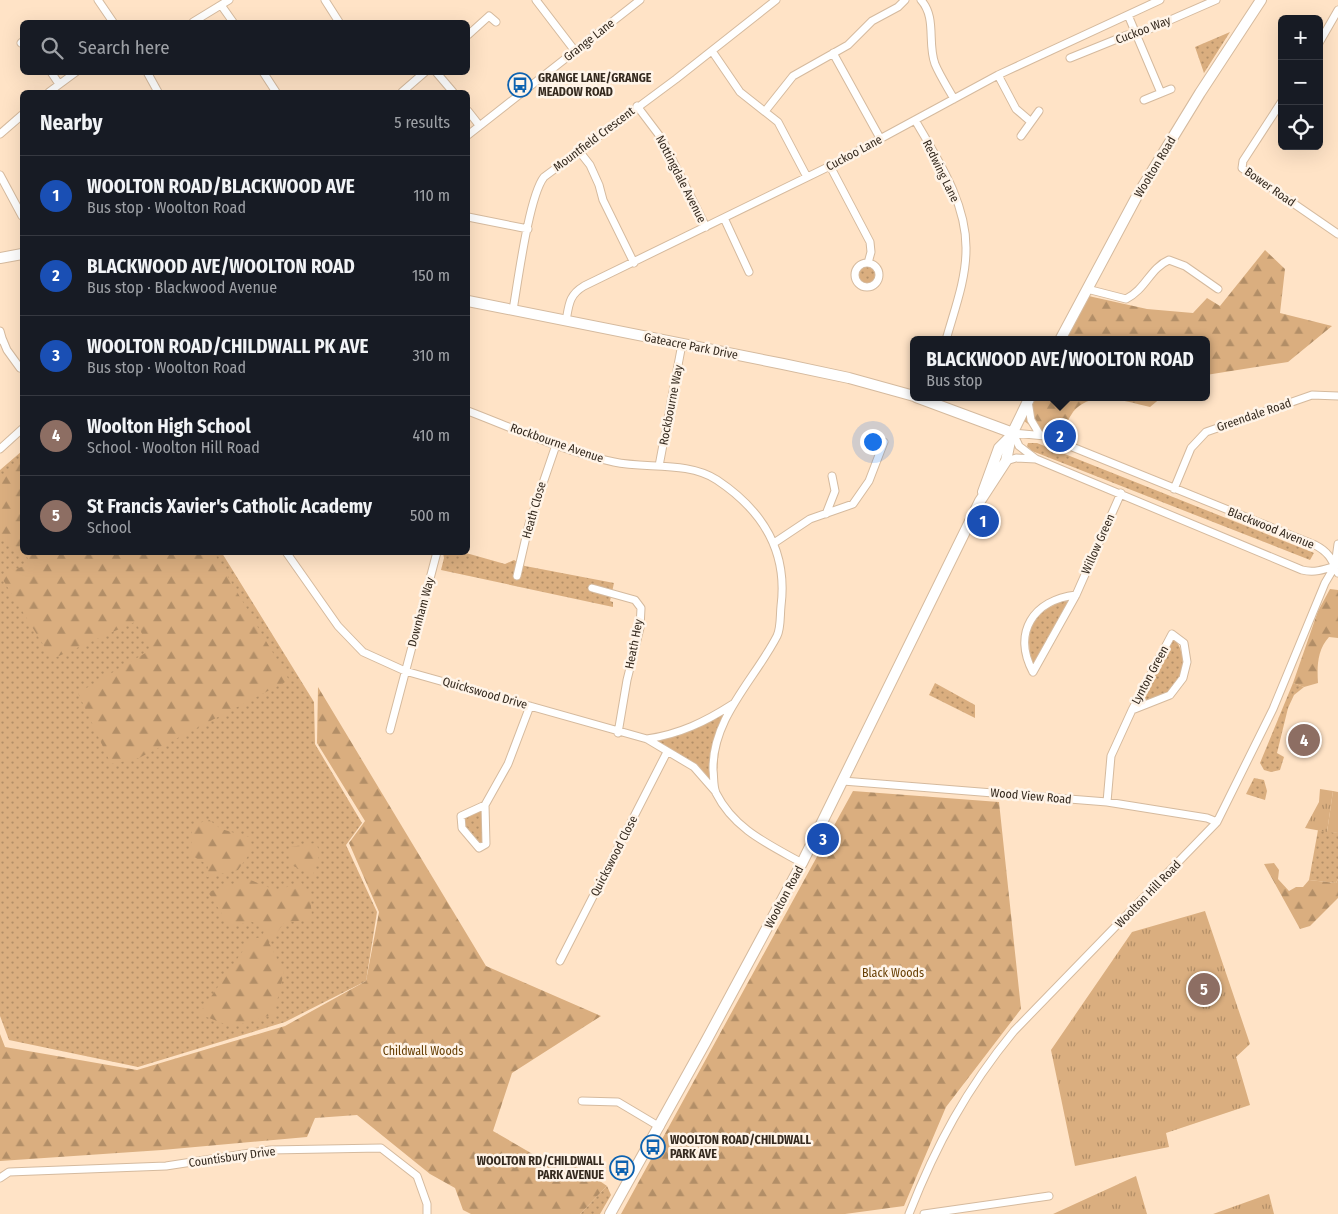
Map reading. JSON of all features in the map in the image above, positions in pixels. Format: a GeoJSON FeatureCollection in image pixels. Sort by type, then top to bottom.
{"type":"FeatureCollection","features":[{"type":"Feature","properties":{"kind":"street"},"geometry":{"type":"LineString","coordinates":[[98,0],[112,20]]}},
{"type":"Feature","properties":{"kind":"street"},"geometry":{"type":"LineString","coordinates":[[196,20],[229,0]]}},
{"type":"Feature","properties":{"kind":"street"},"geometry":{"type":"LineString","coordinates":[[325,0],[338,20]]}},
{"type":"Feature","properties":{"kind":"street"},"geometry":{"type":"LineString","coordinates":[[536,0],[574,51]]}},
{"type":"Feature","properties":{"kind":"street","name":"Grange Lane"},"geometry":{"type":"LineString","coordinates":[[470,133],[640,0]]}},
{"type":"Feature","properties":{"kind":"street","name":"Mountfield Crescent"},"geometry":{"type":"LineString","coordinates":[[512,310],[538,184],[544,177],[712,51],[776,0]]}},
{"type":"Feature","properties":{"kind":"street"},"geometry":{"type":"LineString","coordinates":[[766,110],[793,76],[848,45],[872,21],[898,7],[904,0]]}},
{"type":"Feature","properties":{"kind":"street"},"geometry":{"type":"LineString","coordinates":[[921,0],[931,19],[930,46],[935,64],[954,99]]}},
{"type":"Feature","properties":{"kind":"street","name":"Cuckoo Lane"},"geometry":{"type":"LineString","coordinates":[[566,321],[569,299],[574,292],[830,166],[998,75],[1151,2],[1160,0]]}},
{"type":"Feature","properties":{"kind":"street","name":"Cuckoo Way"},"geometry":{"type":"LineString","coordinates":[[1070,58],[1127,35],[1136,34],[1216,0]]}},
{"type":"Feature","properties":{"kind":"street","name":"Woolton Road"},"geometry":{"type":"LineString","coordinates":[[1062,336],[1142,187],[1260,0]]}},
{"type":"Feature","properties":{"kind":"street"},"geometry":{"type":"LineString","coordinates":[[222,4],[231,20]]}},
{"type":"Feature","properties":{"kind":"street"},"geometry":{"type":"LineString","coordinates":[[1323,36],[1338,10]]}},
{"type":"Feature","properties":{"kind":"street"},"geometry":{"type":"LineString","coordinates":[[1128,14],[1161,93]]}},
{"type":"Feature","properties":{"kind":"street"},"geometry":{"type":"LineString","coordinates":[[470,33],[488,16],[496,22]]}},
{"type":"Feature","properties":{"kind":"street"},"geometry":{"type":"LineString","coordinates":[[712,51],[740,92],[766,110],[778,122],[807,177]]}},
{"type":"Feature","properties":{"kind":"street"},"geometry":{"type":"LineString","coordinates":[[833,53],[880,138]]}},
{"type":"Feature","properties":{"kind":"street"},"geometry":{"type":"LineString","coordinates":[[53,75],[59,84]]}},
{"type":"Feature","properties":{"kind":"street"},"geometry":{"type":"LineString","coordinates":[[52,90],[72,75]]}},
{"type":"Feature","properties":{"kind":"street"},"geometry":{"type":"LineString","coordinates":[[149,75],[157,90]]}},
{"type":"Feature","properties":{"kind":"street"},"geometry":{"type":"LineString","coordinates":[[265,75],[275,90]]}},
{"type":"Feature","properties":{"kind":"street"},"geometry":{"type":"LineString","coordinates":[[404,90],[422,75]]}},
{"type":"Feature","properties":{"kind":"street"},"geometry":{"type":"LineString","coordinates":[[438,75],[450,90]]}},
{"type":"Feature","properties":{"kind":"street"},"geometry":{"type":"LineString","coordinates":[[998,75],[1016,109],[1030,121]]}},
{"type":"Feature","properties":{"kind":"street"},"geometry":{"type":"LineString","coordinates":[[1144,100],[1171,89]]}},
{"type":"Feature","properties":{"kind":"street","name":"Bower Road"},"geometry":{"type":"LineString","coordinates":[[1280,105],[1243,161],[1242,168],[1338,234]]}},
{"type":"Feature","properties":{"kind":"street","name":"Nottingdale Avenue"},"geometry":{"type":"LineString","coordinates":[[638,106],[662,139],[706,227]]}},
{"type":"Feature","properties":{"kind":"street"},"geometry":{"type":"LineString","coordinates":[[1021,136],[1038,111]]}},
{"type":"Feature","properties":{"kind":"street"},"geometry":{"type":"LineString","coordinates":[[470,114],[479,125]]}},
{"type":"Feature","properties":{"kind":"street"},"geometry":{"type":"LineString","coordinates":[[0,134],[20,117]]}},
{"type":"Feature","properties":{"kind":"street","name":"Redwing Lane"},"geometry":{"type":"LineString","coordinates":[[915,120],[958,202],[964,225],[966,251],[963,275],[947,336]]}},
{"type":"Feature","properties":{"kind":"street"},"geometry":{"type":"LineString","coordinates":[[578,151],[593,172],[603,200],[634,263]]}},
{"type":"Feature","properties":{"kind":"street"},"geometry":{"type":"LineString","coordinates":[[830,166],[870,242],[871,252],[868,263]]}},
{"type":"Feature","properties":{"kind":"street"},"geometry":{"type":"LineString","coordinates":[[0,175],[20,212]]}},
{"type":"Feature","properties":{"kind":"street"},"geometry":{"type":"LineString","coordinates":[[470,217],[528,229]]}},
{"type":"Feature","properties":{"kind":"street"},"geometry":{"type":"LineString","coordinates":[[724,218],[749,272]]}},
{"type":"Feature","properties":{"kind":"street"},"geometry":{"type":"LineString","coordinates":[[0,258],[20,254]]}},
{"type":"Feature","properties":{"kind":"street"},"geometry":{"type":"LineString","coordinates":[[1087,289],[1126,299],[1138,293],[1159,264],[1169,260],[1185,266],[1218,289]]}},
{"type":"Feature","properties":{"kind":"street","name":"Gateacre Park Drive"},"geometry":{"type":"LineString","coordinates":[[470,301],[849,378],[910,396]]}},
{"type":"Feature","properties":{"kind":"street"},"geometry":{"type":"LineString","coordinates":[[0,331],[1,339],[20,368]]}},
{"type":"Feature","properties":{"kind":"street","name":"Rockbourne Way"},"geometry":{"type":"LineString","coordinates":[[659,466],[682,344]]}},
{"type":"Feature","properties":{"kind":"street","name":"Greendale Road"},"geometry":{"type":"LineString","coordinates":[[1174,489],[1191,448],[1206,432],[1312,395],[1338,396]]}},
{"type":"Feature","properties":{"kind":"street","name":"Gateacre Park Drive"},"geometry":{"type":"LineString","coordinates":[[934,401],[1012,435]]}},
{"type":"Feature","properties":{"kind":"street","name":"Woolton Road"},"geometry":{"type":"LineString","coordinates":[[610,1211],[660,1127],[802,863],[980,501],[1006,461],[1012,435],[1028,401]]}},
{"type":"Feature","properties":{"kind":"street"},"geometry":{"type":"LineString","coordinates":[[1029,401],[1031,420],[1040,435]]}},
{"type":"Feature","properties":{"kind":"street","name":"Rockbourne Avenue"},"geometry":{"type":"LineString","coordinates":[[470,412],[556,445],[614,462],[688,469],[714,478],[738,495],[757,514],[774,543],[784,585],[778,634],[720,732],[714,749],[715,791]]}},
{"type":"Feature","properties":{"kind":"street"},"geometry":{"type":"LineString","coordinates":[[0,449],[20,431]]}},
{"type":"Feature","properties":{"kind":"street","name":"Woolton Road"},"geometry":{"type":"LineString","coordinates":[[980,501],[992,462],[1000,448],[1012,435]]}},
{"type":"Feature","properties":{"kind":"street","name":"Blackwood Avenue"},"geometry":{"type":"LineString","coordinates":[[1012,435],[1040,435],[1315,545],[1327,553],[1337,568],[1314,572],[1302,570],[1036,459],[1019,446],[1012,435]]}},
{"type":"Feature","properties":{"kind":"street"},"geometry":{"type":"LineString","coordinates":[[774,543],[810,519],[853,504],[869,481],[884,442]]}},
{"type":"Feature","properties":{"kind":"street","name":"Heath Close"},"geometry":{"type":"LineString","coordinates":[[517,576],[529,524],[556,445]]}},
{"type":"Feature","properties":{"kind":"street","name":"Blackwood Avenue"},"geometry":{"type":"LineString","coordinates":[[1006,461],[1016,458],[1036,459]]}},
{"type":"Feature","properties":{"kind":"street"},"geometry":{"type":"LineString","coordinates":[[826,514],[835,491],[832,476]]}},
{"type":"Feature","properties":{"kind":"street","name":"Willow Green"},"geometry":{"type":"LineString","coordinates":[[1076,595],[1051,601],[1030,620],[1026,628],[1025,649],[1028,661],[1034,672],[1076,595],[1121,493]]}},
{"type":"Feature","properties":{"kind":"street","name":"Woolton Hill Road"},"geometry":{"type":"LineString","coordinates":[[909,1214],[932,1156],[955,1114],[985,1067],[1014,1031],[1217,822],[1273,710],[1325,583],[1337,568],[1338,544]]}},
{"type":"Feature","properties":{"kind":"street","name":"Quickswood Drive"},"geometry":{"type":"LineString","coordinates":[[288,555],[338,626],[363,652],[405,671],[647,739],[694,767],[715,791]]}},
{"type":"Feature","properties":{"kind":"street","name":"Downham Way"},"geometry":{"type":"LineString","coordinates":[[390,730],[436,555]]}},
{"type":"Feature","properties":{"kind":"street","name":"Heath Hey"},"geometry":{"type":"LineString","coordinates":[[592,588],[635,600],[641,608],[640,628],[627,680],[618,732]]}},
{"type":"Feature","properties":{"kind":"street","name":"Lynton Green"},"geometry":{"type":"LineString","coordinates":[[1108,802],[1110,756],[1132,710],[1172,634],[1184,643],[1187,662],[1183,678],[1170,695],[1132,710]]}},
{"type":"Feature","properties":{"kind":"street","name":"Rockbourne Avenue"},"geometry":{"type":"LineString","coordinates":[[647,739],[673,735],[699,725],[736,703]]}},
{"type":"Feature","properties":{"kind":"street"},"geometry":{"type":"LineString","coordinates":[[485,805],[461,816],[462,828],[479,848],[486,844],[485,805],[508,764],[530,706]]}},
{"type":"Feature","properties":{"kind":"street","name":"Quickswood Close"},"geometry":{"type":"LineString","coordinates":[[560,961],[667,752]]}},
{"type":"Feature","properties":{"kind":"street","name":"Wood View Road"},"geometry":{"type":"LineString","coordinates":[[843,781],[1108,802],[1207,818],[1217,822]]}},
{"type":"Feature","properties":{"kind":"street"},"geometry":{"type":"LineString","coordinates":[[715,791],[732,818],[748,832],[802,863]]}},
{"type":"Feature","properties":{"kind":"street"},"geometry":{"type":"LineString","coordinates":[[582,1101],[618,1102],[660,1127]]}},
{"type":"Feature","properties":{"kind":"street","name":"Countisbury Drive"},"geometry":{"type":"LineString","coordinates":[[0,1178],[9,1172],[166,1166],[270,1150],[381,1148],[417,1176],[427,1204],[427,1214]]}},
{"type":"Feature","properties":{"kind":"street"},"geometry":{"type":"LineString","coordinates":[[924,1214],[1049,1196]]}},
{"type":"Feature","properties":{"kind":"green space"},"geometry":{"type":"Polygon","coordinates":[[[1230,32],[1204,73],[1195,47],[1230,32]]]}},
{"type":"Feature","properties":{"kind":"green space"},"geometry":{"type":"Polygon","coordinates":[[[1265,250],[1285,269],[1280,313],[1332,326],[1288,362],[1210,374],[1210,336],[1065,336],[1084,295],[1147,309],[1193,313],[1207,298],[1220,306],[1265,250]]]}},
{"type":"Feature","properties":{"kind":"green space"},"geometry":{"type":"Polygon","coordinates":[[[867,266],[873,269],[876,275],[873,281],[867,284],[861,281],[858,275],[861,269],[867,266]]]}},
{"type":"Feature","properties":{"kind":"green space"},"geometry":{"type":"Polygon","coordinates":[[[1033,401],[1089,401],[1073,412],[1060,436],[1045,436],[1024,421],[1033,401]]]}},
{"type":"Feature","properties":{"kind":"green space"},"geometry":{"type":"Polygon","coordinates":[[[1124,401],[1157,401],[1150,407],[1124,401]]]}},
{"type":"Feature","properties":{"kind":"green space"},"geometry":{"type":"Polygon","coordinates":[[[1028,443],[1037,443],[1314,553],[1310,560],[1032,451],[1027,446],[1028,443]]]}},
{"type":"Feature","properties":{"kind":"green space"},"geometry":{"type":"Polygon","coordinates":[[[20,453],[20,555],[223,555],[314,702],[315,744],[362,823],[346,845],[377,912],[366,981],[285,1022],[138,1067],[9,1040],[0,1016],[0,470],[20,453]]]}},
{"type":"Feature","properties":{"kind":"green space"},"geometry":{"type":"Polygon","coordinates":[[[20,463],[20,554],[12,550],[0,531],[0,481],[20,463]]]}},
{"type":"Feature","properties":{"kind":"green space"},"geometry":{"type":"Polygon","coordinates":[[[470,554],[505,564],[514,560],[525,566],[614,583],[610,601],[613,602],[613,607],[441,570],[443,555],[470,554]]]}},
{"type":"Feature","properties":{"kind":"green space"},"geometry":{"type":"Polygon","coordinates":[[[22,555],[215,555],[289,680],[139,758],[111,764],[78,693],[152,649],[135,622],[52,659],[0,575],[24,566],[28,558],[22,555]]]}},
{"type":"Feature","properties":{"kind":"green space"},"geometry":{"type":"Polygon","coordinates":[[[1330,589],[1338,590],[1338,638],[1329,637],[1322,647],[1318,665],[1318,683],[1304,687],[1293,683],[1318,611],[1330,589]]]}},
{"type":"Feature","properties":{"kind":"green space"},"geometry":{"type":"Polygon","coordinates":[[[1071,598],[1033,667],[1029,641],[1030,631],[1034,622],[1048,608],[1071,598]]]}},
{"type":"Feature","properties":{"kind":"green space"},"geometry":{"type":"Polygon","coordinates":[[[1173,637],[1178,644],[1183,659],[1183,668],[1178,683],[1166,695],[1136,705],[1173,637]]]}},
{"type":"Feature","properties":{"kind":"green space"},"geometry":{"type":"Polygon","coordinates":[[[935,683],[975,705],[975,718],[929,695],[935,683]]]}},
{"type":"Feature","properties":{"kind":"green space"},"geometry":{"type":"Polygon","coordinates":[[[1293,683],[1304,687],[1294,695],[1288,708],[1277,753],[1284,757],[1280,770],[1271,772],[1264,770],[1260,763],[1293,683]]]}},
{"type":"Feature","properties":{"kind":"green space","name":"Childwall Woods"},"geometry":{"type":"Polygon","coordinates":[[[318,687],[486,966],[601,1016],[512,1073],[493,1131],[562,1171],[575,1164],[607,1186],[580,1214],[471,1214],[463,1210],[455,1188],[430,1174],[357,1115],[315,1118],[307,1137],[162,1150],[0,1161],[0,1034],[5,1047],[137,1070],[285,1026],[366,981],[379,912],[349,843],[365,821],[317,743],[318,687]]]}},
{"type":"Feature","properties":{"kind":"green space"},"geometry":{"type":"Polygon","coordinates":[[[733,704],[719,747],[716,783],[650,739],[695,727],[733,704]]]}},
{"type":"Feature","properties":{"kind":"green space"},"geometry":{"type":"Polygon","coordinates":[[[1254,778],[1264,780],[1267,791],[1265,800],[1246,794],[1254,778]]]}},
{"type":"Feature","properties":{"kind":"green space"},"geometry":{"type":"Polygon","coordinates":[[[1320,789],[1333,791],[1327,832],[1305,828],[1319,802],[1320,789]]]}},
{"type":"Feature","properties":{"kind":"green space","name":"Black Woods"},"geometry":{"type":"Polygon","coordinates":[[[853,791],[999,802],[1021,1009],[946,1107],[904,1206],[845,1214],[621,1214],[853,791]]]}},
{"type":"Feature","properties":{"kind":"green space"},"geometry":{"type":"Polygon","coordinates":[[[1333,791],[1338,792],[1338,833],[1327,832],[1333,791]]]}},
{"type":"Feature","properties":{"kind":"green space"},"geometry":{"type":"Polygon","coordinates":[[[485,805],[486,844],[479,848],[462,828],[461,816],[485,805]]]}},
{"type":"Feature","properties":{"kind":"green space"},"geometry":{"type":"Polygon","coordinates":[[[208,819],[221,829],[249,837],[253,849],[238,870],[207,877],[208,865],[191,855],[192,827],[208,819]]]}},
{"type":"Feature","properties":{"kind":"green space"},"geometry":{"type":"Polygon","coordinates":[[[1318,830],[1338,833],[1338,879],[1336,883],[1309,880],[1318,830]]]}},
{"type":"Feature","properties":{"kind":"green space"},"geometry":{"type":"Polygon","coordinates":[[[316,843],[320,853],[313,875],[289,864],[290,847],[316,843]]]}},
{"type":"Feature","properties":{"kind":"green space"},"geometry":{"type":"Polygon","coordinates":[[[1274,863],[1279,870],[1278,879],[1289,891],[1296,887],[1303,887],[1309,880],[1336,883],[1338,879],[1338,898],[1310,926],[1300,929],[1264,864],[1274,863]]]}},
{"type":"Feature","properties":{"kind":"green space"},"geometry":{"type":"Polygon","coordinates":[[[248,879],[278,891],[300,881],[310,894],[312,919],[284,923],[269,943],[284,972],[274,1014],[232,1027],[199,1014],[251,939],[262,937],[265,928],[250,921],[231,928],[208,892],[248,879]]]}},
{"type":"Feature","properties":{"kind":"green space"},"geometry":{"type":"Polygon","coordinates":[[[1205,911],[1250,1044],[1236,1057],[1250,1105],[1166,1133],[1169,1147],[1075,1166],[1051,1050],[1132,932],[1205,911]]]}},
{"type":"Feature","properties":{"kind":"green space"},"geometry":{"type":"Polygon","coordinates":[[[1136,1176],[1147,1214],[1053,1214],[1136,1176]]]}},
{"type":"Feature","properties":{"kind":"green space"},"geometry":{"type":"Polygon","coordinates":[[[607,1186],[611,1195],[600,1214],[580,1214],[607,1186]]]}},
{"type":"Feature","properties":{"kind":"green space"},"geometry":{"type":"Polygon","coordinates":[[[1269,1194],[1274,1214],[1213,1214],[1269,1194]]]}},
{"type":"Feature","properties":{"kind":"place","name":"GRANGE LANE/GRANGE MEADOW ROAD"},"geometry":{"type":"Point","coordinates":[520,85]}},
{"type":"Feature","properties":{"kind":"place","name":"BLACKWOOD AVE/WOOLTON ROAD"},"geometry":{"type":"Point","coordinates":[1060,436]}},
{"type":"Feature","properties":{"kind":"place","name":"WOOLTON ROAD/BLACKWOOD AVE"},"geometry":{"type":"Point","coordinates":[983,521]}},
{"type":"Feature","properties":{"kind":"place","name":"Woolton High School"},"geometry":{"type":"Point","coordinates":[1304,740]}},
{"type":"Feature","properties":{"kind":"place","name":"WOOLTON ROAD/CHILDWALL PK AVE"},"geometry":{"type":"Point","coordinates":[823,839]}},
{"type":"Feature","properties":{"kind":"place","name":"St Francis Xavier's Catholic Academy"},"geometry":{"type":"Point","coordinates":[1204,989]}},
{"type":"Feature","properties":{"kind":"place","name":"WOOLTON ROAD/CHILDWALL PARK AVE"},"geometry":{"type":"Point","coordinates":[653,1147]}},
{"type":"Feature","properties":{"kind":"place","name":"WOOLTON RD/CHILDWALL PARK AVENUE"},"geometry":{"type":"Point","coordinates":[622,1168]}}]}
